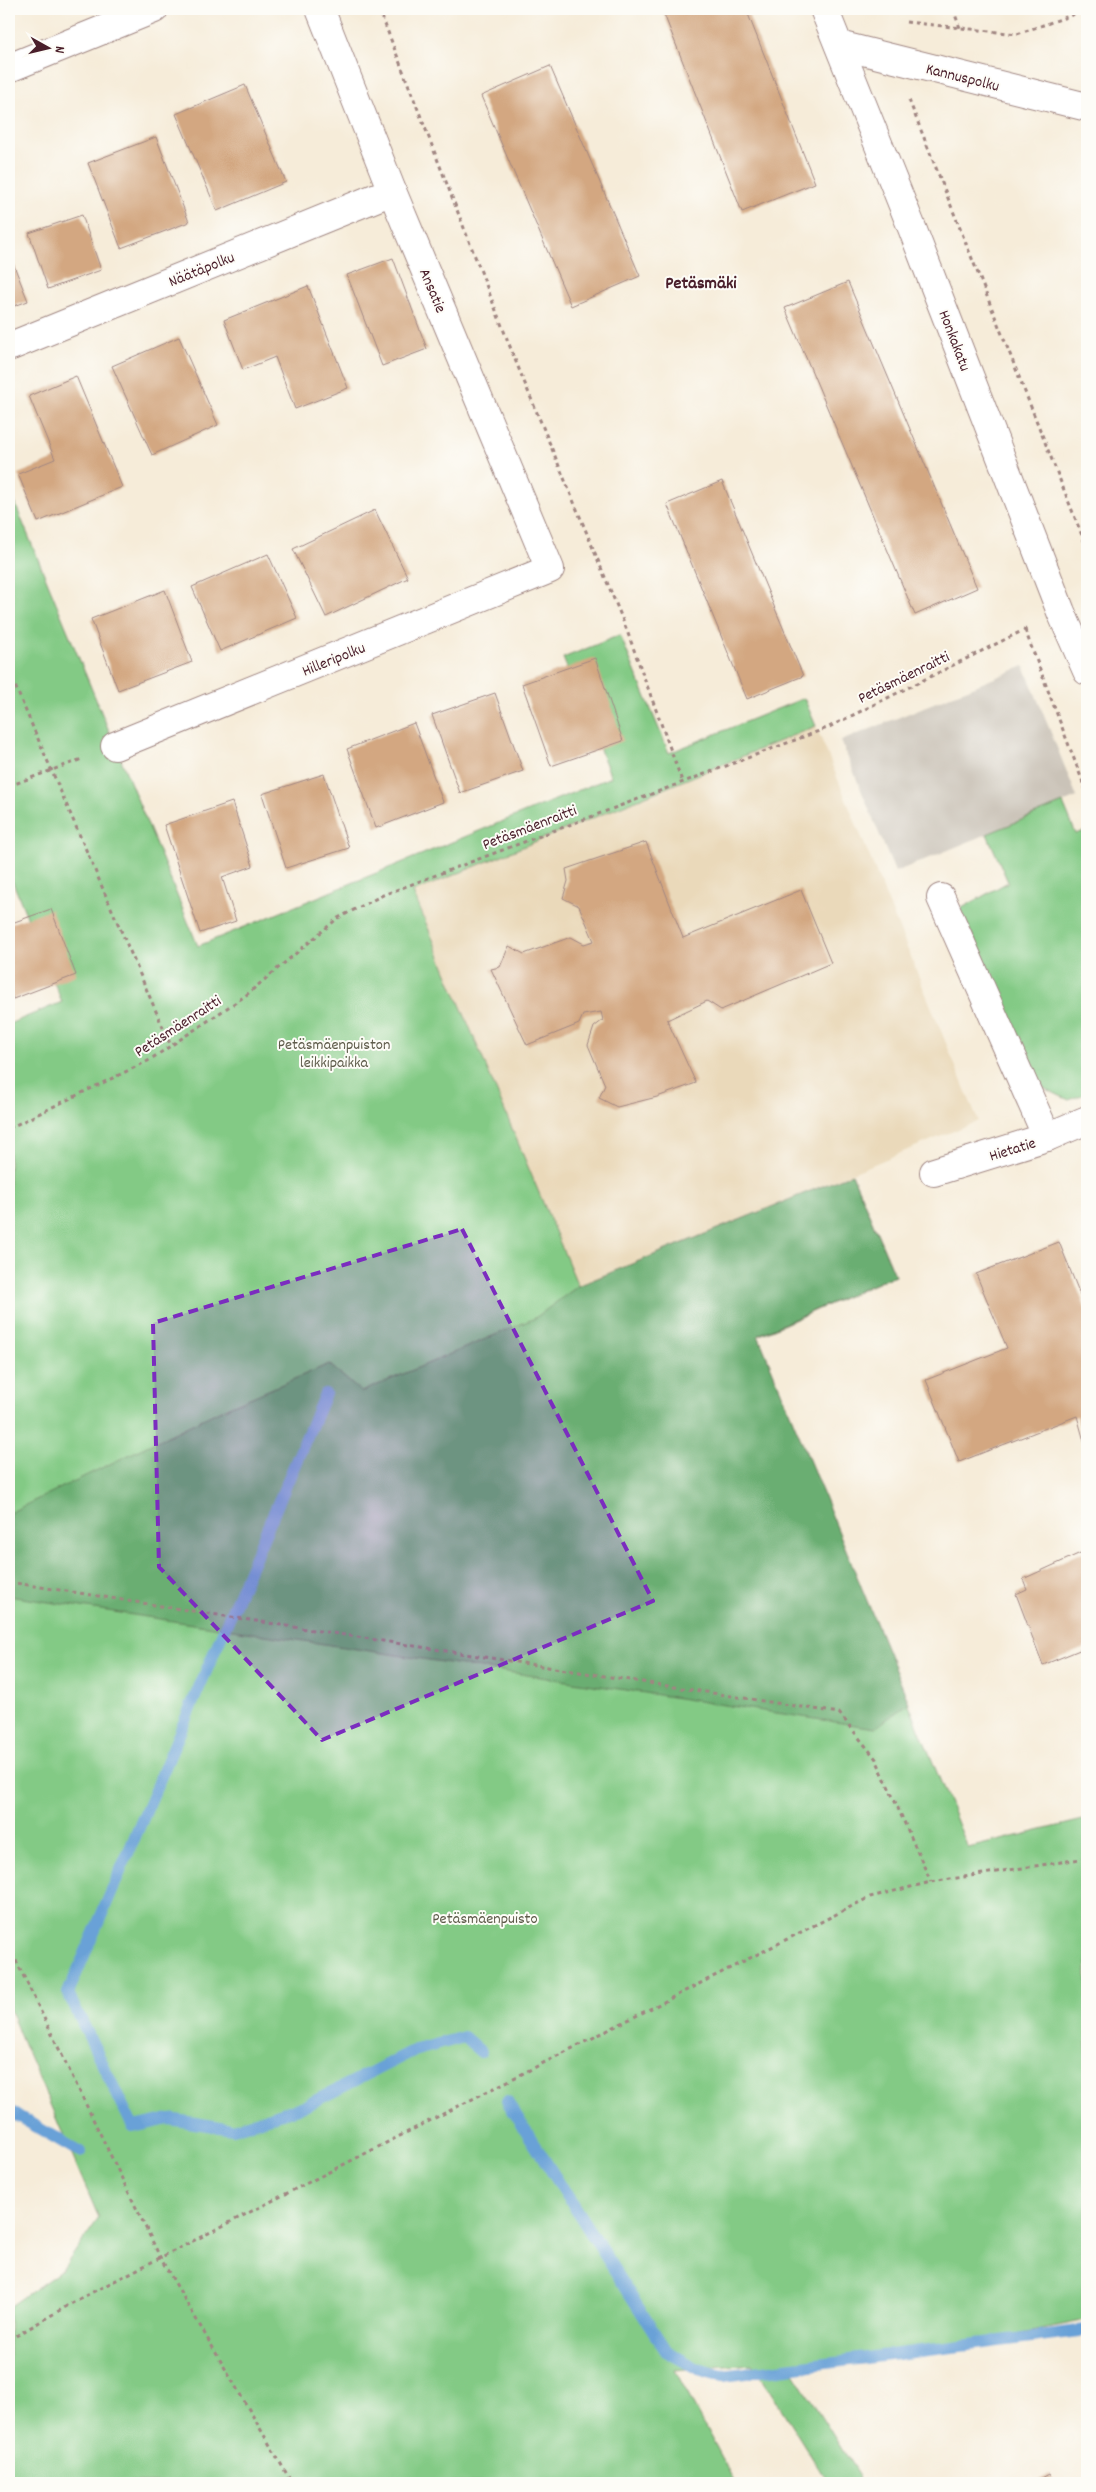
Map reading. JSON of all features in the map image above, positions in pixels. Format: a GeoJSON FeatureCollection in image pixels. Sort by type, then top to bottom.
{"type":"FeatureCollection","features":[{"type":"Feature","properties":{"kind":"street"},"geometry":{"type":"LineString","coordinates":[[9,68],[154,9]]}},
{"type":"Feature","properties":{"kind":"street","name":"Ansatie"},"geometry":{"type":"LineString","coordinates":[[320,9],[392,191],[550,569]]}},
{"type":"Feature","properties":{"kind":"street","name":"Honkakatu"},"geometry":{"type":"LineString","coordinates":[[824,9],[1087,671]]}},
{"type":"Feature","properties":{"kind":"street","name":"Kannuspolku"},"geometry":{"type":"LineString","coordinates":[[839,45],[1087,107]]}},
{"type":"Feature","properties":{"kind":"street","name":"Näätäpolku"},"geometry":{"type":"LineString","coordinates":[[11,346],[392,191]]}},
{"type":"Feature","properties":{"kind":"street","name":"Hilleripolku"},"geometry":{"type":"LineString","coordinates":[[115,746],[550,569]]}},
{"type":"Feature","properties":{"kind":"street"},"geometry":{"type":"LineString","coordinates":[[941,898],[1047,1138]]}},
{"type":"Feature","properties":{"kind":"street","name":"Hietatie"},"geometry":{"type":"LineString","coordinates":[[934,1172],[1047,1138],[1087,1120]]}},
{"type":"Feature","properties":{"kind":"path"},"geometry":{"type":"LineString","coordinates":[[379,9],[516,362],[626,628],[682,781]]}},
{"type":"Feature","properties":{"kind":"path"},"geometry":{"type":"LineString","coordinates":[[870,9],[892,59],[1087,548]]}},
{"type":"Feature","properties":{"kind":"path"},"geometry":{"type":"LineString","coordinates":[[953,9],[960,28]]}},
{"type":"Feature","properties":{"kind":"path"},"geometry":{"type":"LineString","coordinates":[[903,22],[1017,34],[1078,13]]}},
{"type":"Feature","properties":{"kind":"path","name":"Petäsmäenraitti"},"geometry":{"type":"LineString","coordinates":[[9,1128],[148,1061],[245,996],[338,918],[383,895],[827,728],[1062,612]]}},
{"type":"Feature","properties":{"kind":"path"},"geometry":{"type":"LineString","coordinates":[[1025,630],[1087,793]]}},
{"type":"Feature","properties":{"kind":"path"},"geometry":{"type":"LineString","coordinates":[[9,672],[170,1046]]}},
{"type":"Feature","properties":{"kind":"path"},"geometry":{"type":"LineString","coordinates":[[9,786],[115,746]]}},
{"type":"Feature","properties":{"kind":"path"},"geometry":{"type":"LineString","coordinates":[[9,1582],[839,1713],[876,1759],[931,1882]]}},
{"type":"Feature","properties":{"kind":"path"},"geometry":{"type":"LineString","coordinates":[[9,2340],[79,2299],[870,1897],[931,1882],[1087,1858]]}},
{"type":"Feature","properties":{"kind":"path"},"geometry":{"type":"LineString","coordinates":[[9,1946],[161,2259],[292,2483]]}},
{"type":"Feature","properties":{"kind":"highlighted area"},"geometry":{"type":"Polygon","coordinates":[[[462,1229],[653,1601],[322,1740],[159,1567],[153,1323],[462,1229]]]}},
{"type":"Feature","properties":{"kind":"shaded area"},"geometry":{"type":"Polygon","coordinates":[[[1024,666],[1077,797],[895,872],[841,741],[1024,666]]]}},
{"type":"Feature","properties":{"kind":"shaded area"},"geometry":{"type":"Polygon","coordinates":[[[816,726],[978,1121],[578,1286],[413,892],[816,726]]]}},
{"type":"Feature","properties":{"kind":"green space","name":"Petäsmäenpuisto"},"geometry":{"type":"Polygon","coordinates":[[[9,489],[198,946],[611,777],[563,658],[620,635],[669,753],[804,698],[816,726],[413,892],[578,1286],[852,1174],[895,1275],[758,1336],[968,1848],[1087,1819],[1087,2320],[1006,2336],[788,2363],[863,2483],[828,2483],[753,2364],[675,2370],[735,2483],[9,2483],[9,2307],[62,2270],[99,2218],[9,2009],[9,1024],[62,1002],[9,873],[9,489]]]}},
{"type":"Feature","properties":{"kind":"green space"},"geometry":{"type":"Polygon","coordinates":[[[1063,803],[1076,834],[1087,830],[1087,1093],[1069,1100],[1043,1088],[960,909],[1008,882],[987,834],[1063,803]]]}},
{"type":"Feature","properties":{"kind":"green space"},"geometry":{"type":"Polygon","coordinates":[[[852,1174],[895,1275],[758,1335],[909,1703],[875,1728],[9,1596],[9,1513],[217,1412],[329,1364],[361,1392],[535,1318],[578,1286],[852,1174]]]}},
{"type":"Feature","properties":{"kind":"building"},"geometry":{"type":"Polygon","coordinates":[[[662,9],[746,9],[815,183],[742,212],[662,9]]]}},
{"type":"Feature","properties":{"kind":"building"},"geometry":{"type":"Polygon","coordinates":[[[550,66],[640,276],[571,306],[481,96],[550,66]]]}},
{"type":"Feature","properties":{"kind":"building"},"geometry":{"type":"Polygon","coordinates":[[[245,85],[286,182],[217,211],[176,114],[245,85]]]}},
{"type":"Feature","properties":{"kind":"building"},"geometry":{"type":"Polygon","coordinates":[[[156,137],[189,222],[121,248],[88,163],[156,137]]]}},
{"type":"Feature","properties":{"kind":"building"},"geometry":{"type":"Polygon","coordinates":[[[82,215],[101,270],[48,289],[29,233],[82,215]]]}},
{"type":"Feature","properties":{"kind":"building"},"geometry":{"type":"Polygon","coordinates":[[[9,253],[28,301],[9,308],[9,253]]]}},
{"type":"Feature","properties":{"kind":"building"},"geometry":{"type":"Polygon","coordinates":[[[393,258],[427,349],[382,366],[347,275],[393,258]]]}},
{"type":"Feature","properties":{"kind":"building"},"geometry":{"type":"Polygon","coordinates":[[[848,282],[977,588],[915,615],[785,308],[848,282]]]}},
{"type":"Feature","properties":{"kind":"building"},"geometry":{"type":"Polygon","coordinates":[[[308,286],[348,388],[295,409],[275,357],[243,370],[224,320],[308,286]]]}},
{"type":"Feature","properties":{"kind":"building"},"geometry":{"type":"Polygon","coordinates":[[[179,337],[218,425],[152,455],[112,366],[179,337]]]}},
{"type":"Feature","properties":{"kind":"building"},"geometry":{"type":"Polygon","coordinates":[[[76,376],[122,487],[38,522],[18,474],[55,459],[29,396],[76,376]]]}},
{"type":"Feature","properties":{"kind":"building"},"geometry":{"type":"Polygon","coordinates":[[[722,481],[803,676],[747,699],[667,504],[722,481]]]}},
{"type":"Feature","properties":{"kind":"building"},"geometry":{"type":"Polygon","coordinates":[[[375,510],[408,578],[326,617],[293,549],[375,510]]]}},
{"type":"Feature","properties":{"kind":"building"},"geometry":{"type":"Polygon","coordinates":[[[268,554],[297,618],[220,651],[192,587],[268,554]]]}},
{"type":"Feature","properties":{"kind":"building"},"geometry":{"type":"Polygon","coordinates":[[[165,590],[192,662],[118,690],[91,619],[165,590]]]}},
{"type":"Feature","properties":{"kind":"building"},"geometry":{"type":"Polygon","coordinates":[[[595,658],[623,741],[551,766],[522,684],[595,658]]]}},
{"type":"Feature","properties":{"kind":"building"},"geometry":{"type":"Polygon","coordinates":[[[495,693],[523,771],[460,793],[432,715],[495,693]]]}},
{"type":"Feature","properties":{"kind":"building"},"geometry":{"type":"Polygon","coordinates":[[[414,723],[443,802],[376,828],[347,749],[414,723]]]}},
{"type":"Feature","properties":{"kind":"building"},"geometry":{"type":"Polygon","coordinates":[[[324,774],[349,848],[286,868],[262,794],[324,774]]]}},
{"type":"Feature","properties":{"kind":"building"},"geometry":{"type":"Polygon","coordinates":[[[232,802],[253,866],[222,877],[236,921],[200,933],[164,825],[232,802]]]}},
{"type":"Feature","properties":{"kind":"building"},"geometry":{"type":"Polygon","coordinates":[[[646,842],[683,938],[801,890],[831,963],[721,1010],[707,1001],[667,1020],[696,1083],[657,1097],[617,1107],[599,1098],[605,1085],[588,1045],[594,1027],[603,1020],[601,1012],[583,1015],[579,1024],[527,1045],[491,969],[500,967],[509,946],[524,954],[571,937],[584,944],[594,941],[579,906],[563,898],[568,881],[566,869],[646,842]]]}},
{"type":"Feature","properties":{"kind":"building"},"geometry":{"type":"Polygon","coordinates":[[[51,909],[76,975],[13,999],[9,989],[9,924],[51,909]]]}},
{"type":"Feature","properties":{"kind":"building"},"geometry":{"type":"Polygon","coordinates":[[[1059,1242],[1087,1312],[1087,1452],[1077,1416],[959,1462],[926,1380],[1007,1348],[976,1274],[1059,1242]]]}},
{"type":"Feature","properties":{"kind":"building"},"geometry":{"type":"Polygon","coordinates":[[[1087,1550],[1087,1647],[1043,1665],[1016,1594],[1027,1589],[1023,1579],[1087,1550]]]}},
{"type":"Feature","properties":{"kind":"building"},"geometry":{"type":"Polygon","coordinates":[[[1049,2474],[1054,2483],[1033,2483],[1049,2474]]]}},
{"type":"Feature","properties":{"kind":"waterway"},"geometry":{"type":"LineString","coordinates":[[325,1394],[68,1993],[133,2127],[169,2119],[233,2129],[307,2105],[413,2051],[464,2037],[481,2052]]}},
{"type":"Feature","properties":{"kind":"waterway"},"geometry":{"type":"LineString","coordinates":[[507,2101],[666,2351],[698,2369],[723,2376],[1087,2330]]}},
{"type":"Feature","properties":{"kind":"waterway"},"geometry":{"type":"LineString","coordinates":[[9,2111],[80,2152]]}},
{"type":"Feature","properties":{"kind":"district","name":"Petäsmäki"},"geometry":{"type":"Point","coordinates":[701,282]}},
{"type":"Feature","properties":{"kind":"park label","name":"Petäsmäenpuiston leikkipaikka"},"geometry":{"type":"Point","coordinates":[334,1052]}}]}
